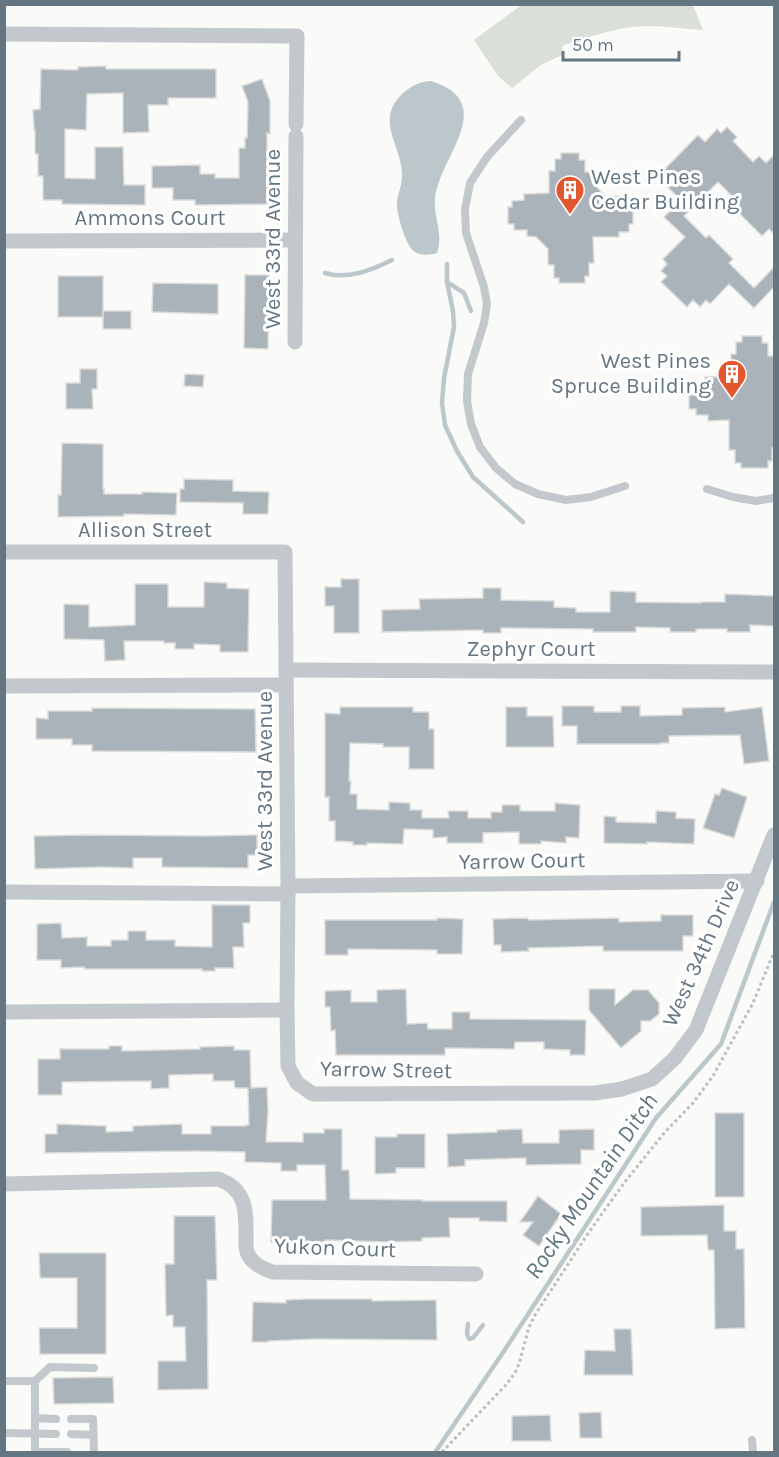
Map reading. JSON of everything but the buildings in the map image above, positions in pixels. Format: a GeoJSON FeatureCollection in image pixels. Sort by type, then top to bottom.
{"type":"FeatureCollection","features":[{"type":"Feature","properties":{"kind":"street","name":"West 33rd Avenue"},"geometry":{"type":"LineString","coordinates":[[4,34],[297,36],[295,342]]}},
{"type":"Feature","properties":{"kind":"street","name":"Ammons Court"},"geometry":{"type":"LineString","coordinates":[[4,241],[295,240]]}},
{"type":"Feature","properties":{"kind":"street","name":"Allison Street"},"geometry":{"type":"LineString","coordinates":[[4,552],[285,552]]}},
{"type":"Feature","properties":{"kind":"street","name":"West 33rd Avenue"},"geometry":{"type":"LineString","coordinates":[[285,552],[287,1010]]}},
{"type":"Feature","properties":{"kind":"street","name":"Zephyr Court"},"geometry":{"type":"LineString","coordinates":[[4,686],[286,678],[774,672]]}},
{"type":"Feature","properties":{"kind":"street","name":"West 34th Drive"},"geometry":{"type":"LineString","coordinates":[[652,1079],[675,1058],[696,1030],[774,835]]}},
{"type":"Feature","properties":{"kind":"street","name":"Yarrow Court"},"geometry":{"type":"LineString","coordinates":[[4,892],[288,890],[757,881]]}},
{"type":"Feature","properties":{"kind":"street","name":"Yarrow Street"},"geometry":{"type":"LineString","coordinates":[[287,1010],[288,1066],[297,1083],[313,1094],[596,1094],[622,1089],[652,1079]]}},
{"type":"Feature","properties":{"kind":"street"},"geometry":{"type":"LineString","coordinates":[[4,1012],[287,1010]]}},
{"type":"Feature","properties":{"kind":"street","name":"Yukon Court"},"geometry":{"type":"LineString","coordinates":[[4,1184],[218,1179],[233,1186],[243,1201],[246,1210],[246,1249],[249,1257],[272,1272],[476,1274]]}},
{"type":"Feature","properties":{"kind":"lane"},"geometry":{"type":"LineString","coordinates":[[521,120],[486,157],[475,174],[470,183],[465,209],[466,233],[484,287],[487,304],[484,323],[468,374],[466,400],[471,424],[480,447],[496,468],[516,484],[538,494],[566,500],[591,497],[625,486]]}},
{"type":"Feature","properties":{"kind":"lane"},"geometry":{"type":"LineString","coordinates":[[707,489],[756,501],[774,498]]}},
{"type":"Feature","properties":{"kind":"lane"},"geometry":{"type":"LineString","coordinates":[[67,1452],[35,1452],[35,1382],[50,1367],[94,1368]]}},
{"type":"Feature","properties":{"kind":"lane"},"geometry":{"type":"LineString","coordinates":[[4,1381],[35,1382]]}},
{"type":"Feature","properties":{"kind":"lane"},"geometry":{"type":"LineString","coordinates":[[35,1418],[56,1419]]}},
{"type":"Feature","properties":{"kind":"lane"},"geometry":{"type":"LineString","coordinates":[[71,1419],[93,1419],[94,1452]]}},
{"type":"Feature","properties":{"kind":"lane"},"geometry":{"type":"LineString","coordinates":[[4,1433],[56,1434]]}},
{"type":"Feature","properties":{"kind":"lane"},"geometry":{"type":"LineString","coordinates":[[71,1434],[93,1435]]}},
{"type":"Feature","properties":{"kind":"lane"},"geometry":{"type":"LineString","coordinates":[[752,1440],[753,1452]]}},
{"type":"Feature","properties":{"kind":"path"},"geometry":{"type":"LineString","coordinates":[[442,1452],[510,1379],[519,1364],[529,1327],[535,1315],[582,1242],[643,1159],[693,1103],[713,1076],[753,1004],[774,952]]}},
{"type":"Feature","properties":{"kind":"shaded area"},"geometry":{"type":"Polygon","coordinates":[[[523,4],[693,5],[703,30],[642,26],[588,37],[562,46],[562,55],[541,65],[512,88],[498,76],[474,40],[523,4]]]}},
{"type":"Feature","properties":{"kind":"shaded area"},"geometry":{"type":"Polygon","coordinates":[[[431,81],[451,91],[461,103],[464,117],[461,132],[439,182],[435,198],[439,246],[437,253],[426,255],[412,249],[400,223],[397,205],[402,173],[390,123],[390,113],[394,104],[408,89],[422,82],[431,81]]]}},
{"type":"Feature","properties":{"kind":"waterway"},"geometry":{"type":"LineString","coordinates":[[325,273],[351,275],[392,260]]}},
{"type":"Feature","properties":{"kind":"waterway"},"geometry":{"type":"LineString","coordinates":[[447,264],[447,282],[454,327],[444,378],[442,403],[445,425],[473,477],[523,522]]}},
{"type":"Feature","properties":{"kind":"waterway"},"geometry":{"type":"LineString","coordinates":[[447,282],[464,293],[471,311]]}},
{"type":"Feature","properties":{"kind":"waterway","name":"Rocky Mountain Ditch"},"geometry":{"type":"LineString","coordinates":[[436,1451],[656,1118],[721,1044],[774,902]]}},
{"type":"Feature","properties":{"kind":"waterway"},"geometry":{"type":"LineString","coordinates":[[468,1324],[469,1339],[473,1338],[483,1325]]}},
{"type":"Feature","properties":{"kind":"place","name":"West Pines Cedar Building"},"geometry":{"type":"Point","coordinates":[570,216]}},
{"type":"Feature","properties":{"kind":"place","name":"West Pines Spruce Building"},"geometry":{"type":"Point","coordinates":[732,400]}}]}
